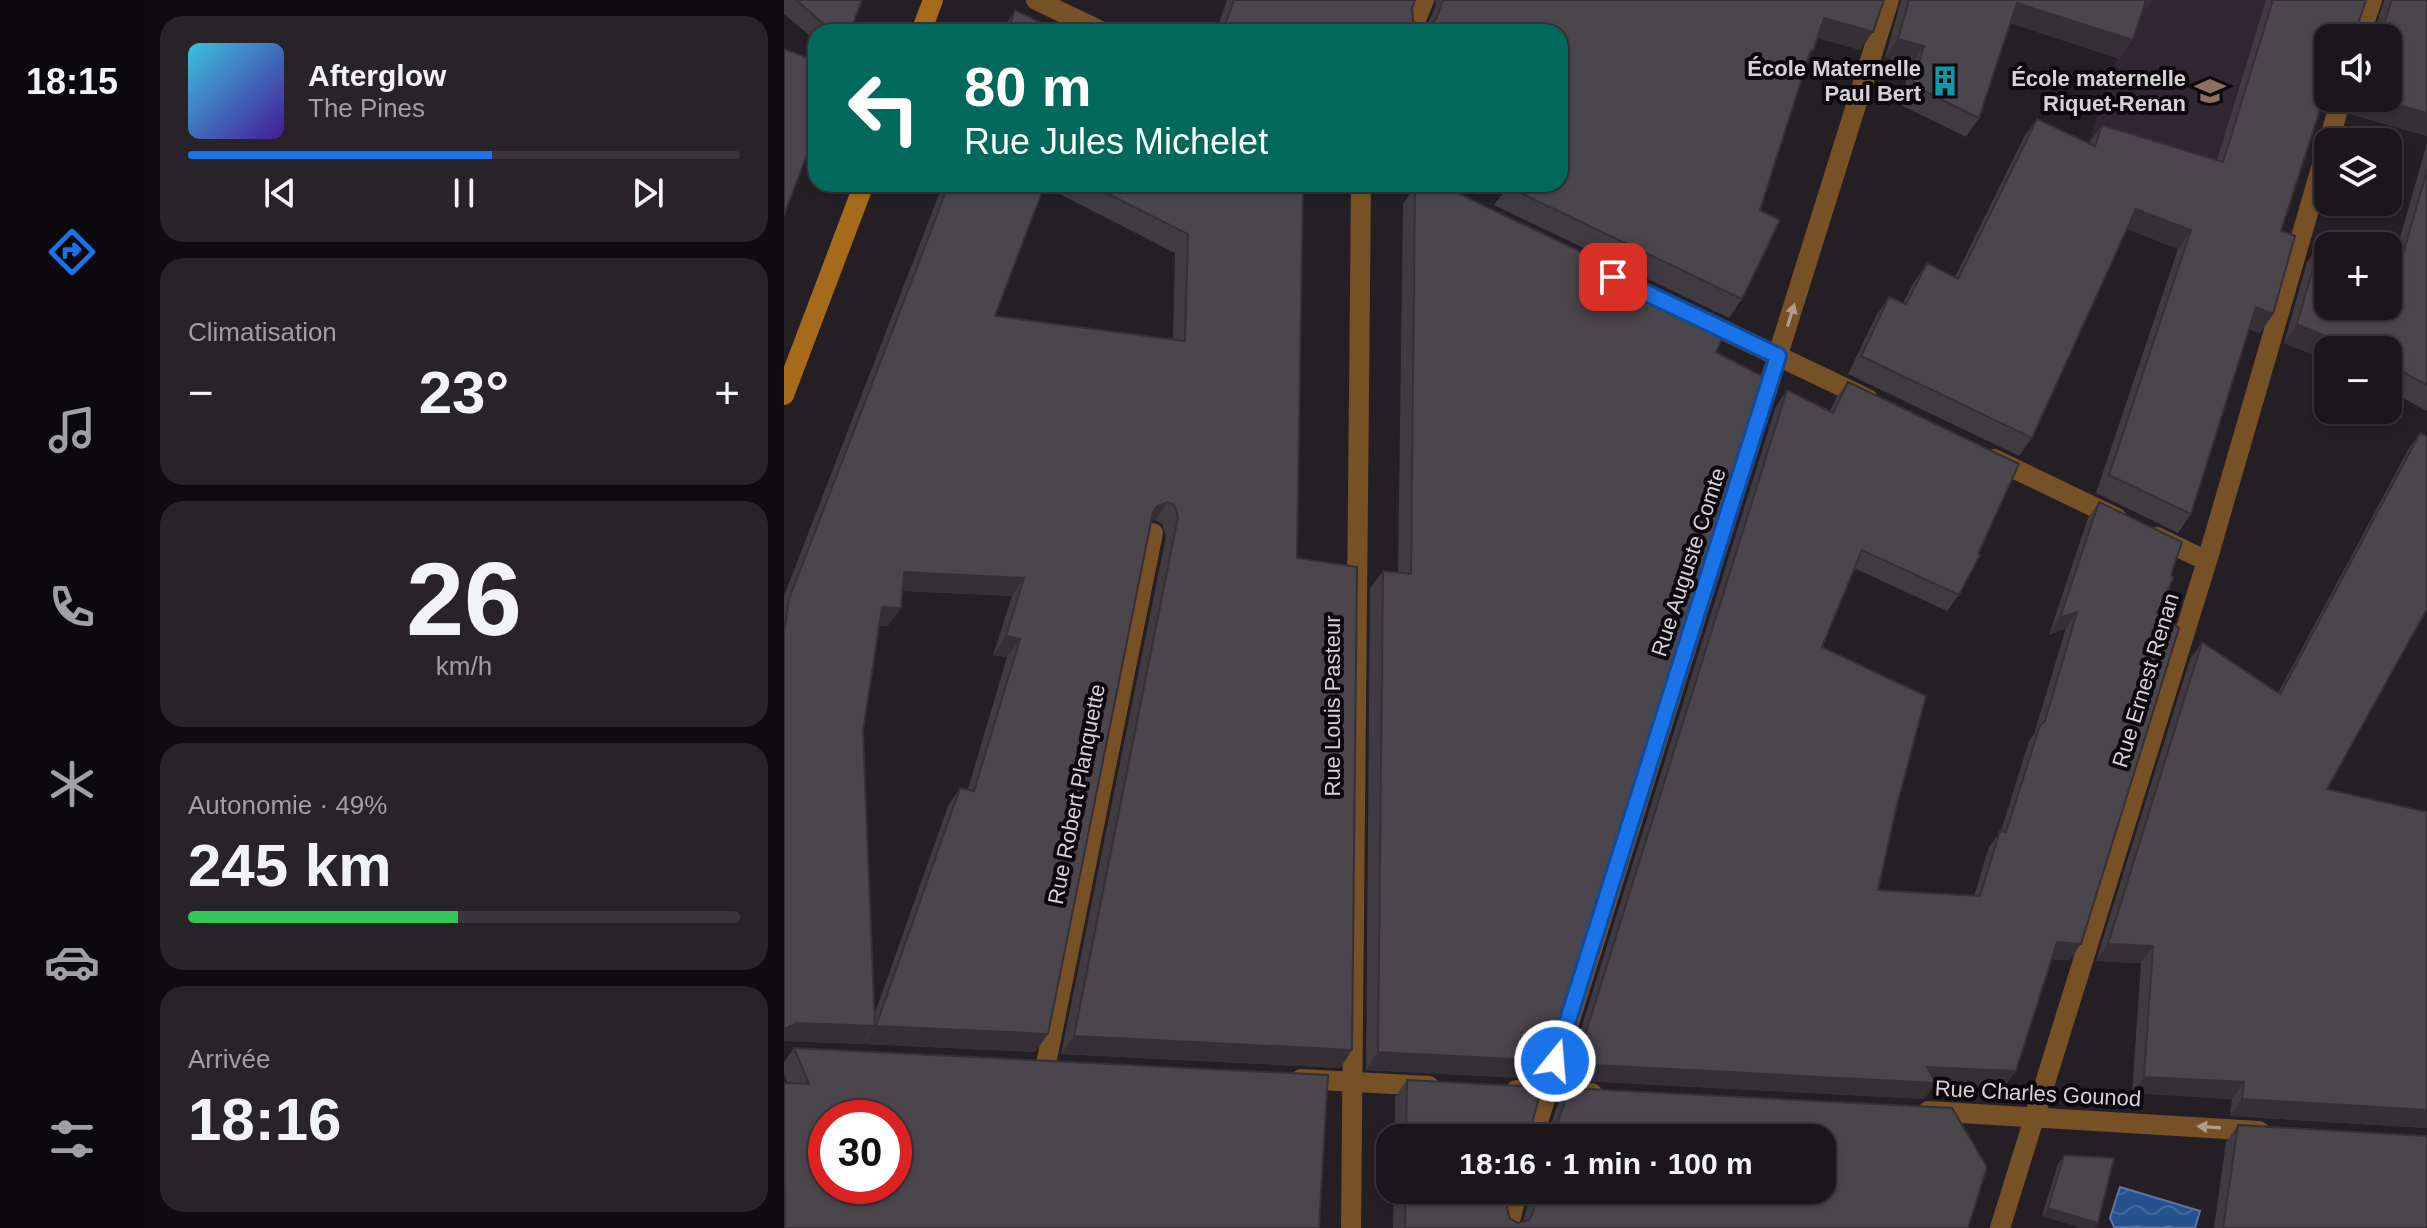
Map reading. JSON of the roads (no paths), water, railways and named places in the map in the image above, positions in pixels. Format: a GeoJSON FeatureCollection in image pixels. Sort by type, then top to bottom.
{"type":"FeatureCollection","features":[{"type":"Feature","properties":{"kind":"main road"},"geometry":{"type":"LineString","coordinates":[[924,24],[933,0]]}},
{"type":"Feature","properties":{"kind":"main road"},"geometry":{"type":"LineString","coordinates":[[784,395],[861,192]]}},
{"type":"Feature","properties":{"kind":"street"},"geometry":{"type":"LineString","coordinates":[[1036,0],[1086,24]]}},
{"type":"Feature","properties":{"kind":"street"},"geometry":{"type":"LineString","coordinates":[[1414,24],[1424,0]]}},
{"type":"Feature","properties":{"kind":"street","name":"Rue Auguste Comte"},"geometry":{"type":"LineString","coordinates":[[1537,1124],[1889,0]]}},
{"type":"Feature","properties":{"kind":"street"},"geometry":{"type":"LineString","coordinates":[[2364,24],[2372,0]]}},
{"type":"Feature","properties":{"kind":"street","name":"Rue Ernest Renan"},"geometry":{"type":"LineString","coordinates":[[2000,1228],[2207,561],[2314,191]]}},
{"type":"Feature","properties":{"kind":"street","name":"Rue Louis Pasteur"},"geometry":{"type":"LineString","coordinates":[[1351,1228],[1361,192]]}},
{"type":"Feature","properties":{"kind":"street"},"geometry":{"type":"LineString","coordinates":[[1678,308],[1893,411]]}},
{"type":"Feature","properties":{"kind":"street"},"geometry":{"type":"LineString","coordinates":[[1978,452],[2207,561]]}},
{"type":"Feature","properties":{"kind":"street","name":"Rue Robert Planquette"},"geometry":{"type":"LineString","coordinates":[[1046,1064],[1153,533]]}},
{"type":"Feature","properties":{"kind":"street"},"geometry":{"type":"LineString","coordinates":[[1276,1078],[1442,1086]]}},
{"type":"Feature","properties":{"kind":"street"},"geometry":{"type":"LineString","coordinates":[[1502,1089],[1609,1094]]}},
{"type":"Feature","properties":{"kind":"street","name":"Rue Charles Gounod"},"geometry":{"type":"LineString","coordinates":[[1908,1110],[2283,1132]]}},
{"type":"Feature","properties":{"kind":"street"},"geometry":{"type":"LineString","coordinates":[[1508,1228],[1514,1204]]}},
{"type":"Feature","properties":{"kind":"water"},"geometry":{"type":"Polygon","coordinates":[[[2120,1187],[2200,1211],[2195,1228],[2114,1227],[2110,1218],[2120,1187]]]}},
{"type":"Feature","properties":{"kind":"place","name":"École Maternelle Paul Bert"},"geometry":{"type":"Point","coordinates":[1945,81]}},
{"type":"Feature","properties":{"kind":"place","name":"École maternelle Riquet-Renan"},"geometry":{"type":"Point","coordinates":[2210,91]}}]}
